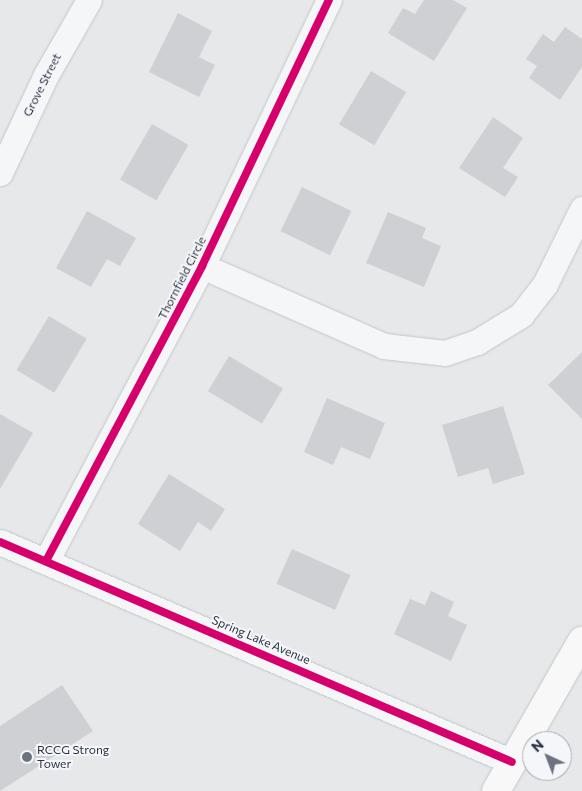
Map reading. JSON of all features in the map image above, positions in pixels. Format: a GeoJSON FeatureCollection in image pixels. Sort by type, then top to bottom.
{"type":"FeatureCollection","features":[{"type":"Feature","properties":{"kind":"street","name":"Grove Street"},"geometry":{"type":"LineString","coordinates":[[0,173],[46,75],[89,0]]}},
{"type":"Feature","properties":{"kind":"street","name":"Thornfield Circle"},"geometry":{"type":"LineString","coordinates":[[46,561],[202,266],[329,0]]}},
{"type":"Feature","properties":{"kind":"street","name":"Thornfield Circle"},"geometry":{"type":"LineString","coordinates":[[202,266],[384,346],[445,353],[477,342],[521,315],[545,284],[582,209]]}},
{"type":"Feature","properties":{"kind":"street","name":"Spring Lake Avenue"},"geometry":{"type":"LineString","coordinates":[[0,542],[512,762]]}},
{"type":"Feature","properties":{"kind":"street"},"geometry":{"type":"LineString","coordinates":[[496,791],[582,640]]}},
{"type":"Feature","properties":{"kind":"building"},"geometry":{"type":"Polygon","coordinates":[[[424,0],[453,0],[467,8],[434,61],[388,33],[403,8],[415,14],[424,0]]]}},
{"type":"Feature","properties":{"kind":"building"},"geometry":{"type":"Polygon","coordinates":[[[178,13],[212,31],[199,57],[215,65],[199,97],[149,72],[178,13]]]}},
{"type":"Feature","properties":{"kind":"building"},"geometry":{"type":"Polygon","coordinates":[[[565,27],[582,39],[582,67],[560,100],[529,78],[537,66],[526,59],[543,34],[554,42],[565,27]]]}},
{"type":"Feature","properties":{"kind":"building"},"geometry":{"type":"Polygon","coordinates":[[[371,71],[406,92],[374,145],[339,124],[371,71]]]}},
{"type":"Feature","properties":{"kind":"building"},"geometry":{"type":"Polygon","coordinates":[[[493,117],[523,138],[503,168],[518,177],[505,197],[459,168],[493,117]]]}},
{"type":"Feature","properties":{"kind":"building"},"geometry":{"type":"Polygon","coordinates":[[[152,124],[188,145],[156,200],[120,179],[152,124]]]}},
{"type":"Feature","properties":{"kind":"building"},"geometry":{"type":"Polygon","coordinates":[[[302,187],[351,211],[330,255],[281,231],[302,187]]]}},
{"type":"Feature","properties":{"kind":"building"},"geometry":{"type":"Polygon","coordinates":[[[87,211],[136,238],[120,266],[107,259],[91,287],[56,268],[87,211]]]}},
{"type":"Feature","properties":{"kind":"building"},"geometry":{"type":"Polygon","coordinates":[[[388,212],[426,228],[422,238],[441,246],[424,287],[366,263],[388,212]]]}},
{"type":"Feature","properties":{"kind":"building"},"geometry":{"type":"Polygon","coordinates":[[[49,316],[87,339],[54,393],[17,370],[49,316]]]}},
{"type":"Feature","properties":{"kind":"building"},"geometry":{"type":"Polygon","coordinates":[[[582,352],[582,419],[548,385],[582,352]]]}},
{"type":"Feature","properties":{"kind":"building"},"geometry":{"type":"Polygon","coordinates":[[[229,356],[283,388],[262,424],[208,391],[229,356]]]}},
{"type":"Feature","properties":{"kind":"building"},"geometry":{"type":"Polygon","coordinates":[[[327,398],[385,423],[370,459],[341,447],[333,465],[304,452],[327,398]]]}},
{"type":"Feature","properties":{"kind":"building"},"geometry":{"type":"Polygon","coordinates":[[[503,406],[525,474],[493,484],[488,468],[458,477],[442,425],[503,406]]]}},
{"type":"Feature","properties":{"kind":"building"},"geometry":{"type":"Polygon","coordinates":[[[0,414],[33,433],[0,489],[0,414]]]}},
{"type":"Feature","properties":{"kind":"building"},"geometry":{"type":"Polygon","coordinates":[[[169,474],[225,509],[211,531],[198,522],[180,551],[138,524],[169,474]]]}},
{"type":"Feature","properties":{"kind":"building"},"geometry":{"type":"Polygon","coordinates":[[[292,549],[350,575],[335,610],[277,584],[292,549]]]}},
{"type":"Feature","properties":{"kind":"building"},"geometry":{"type":"Polygon","coordinates":[[[431,591],[454,602],[448,616],[467,625],[451,661],[394,634],[410,599],[425,605],[431,591]]]}},
{"type":"Feature","properties":{"kind":"building","name":"RCCG Strong Tower"},"geometry":{"type":"Polygon","coordinates":[[[62,685],[93,731],[0,791],[0,726],[62,685]]]}},
{"type":"Feature","properties":{"kind":"cycle path"},"geometry":{"type":"LineString","coordinates":[[46,561],[202,266],[329,0]]}},
{"type":"Feature","properties":{"kind":"cycle path"},"geometry":{"type":"LineString","coordinates":[[0,542],[512,762]]}},
{"type":"Feature","properties":{"kind":"place","name":"RCCG Strong Tower"},"geometry":{"type":"Point","coordinates":[27,757]}}]}
